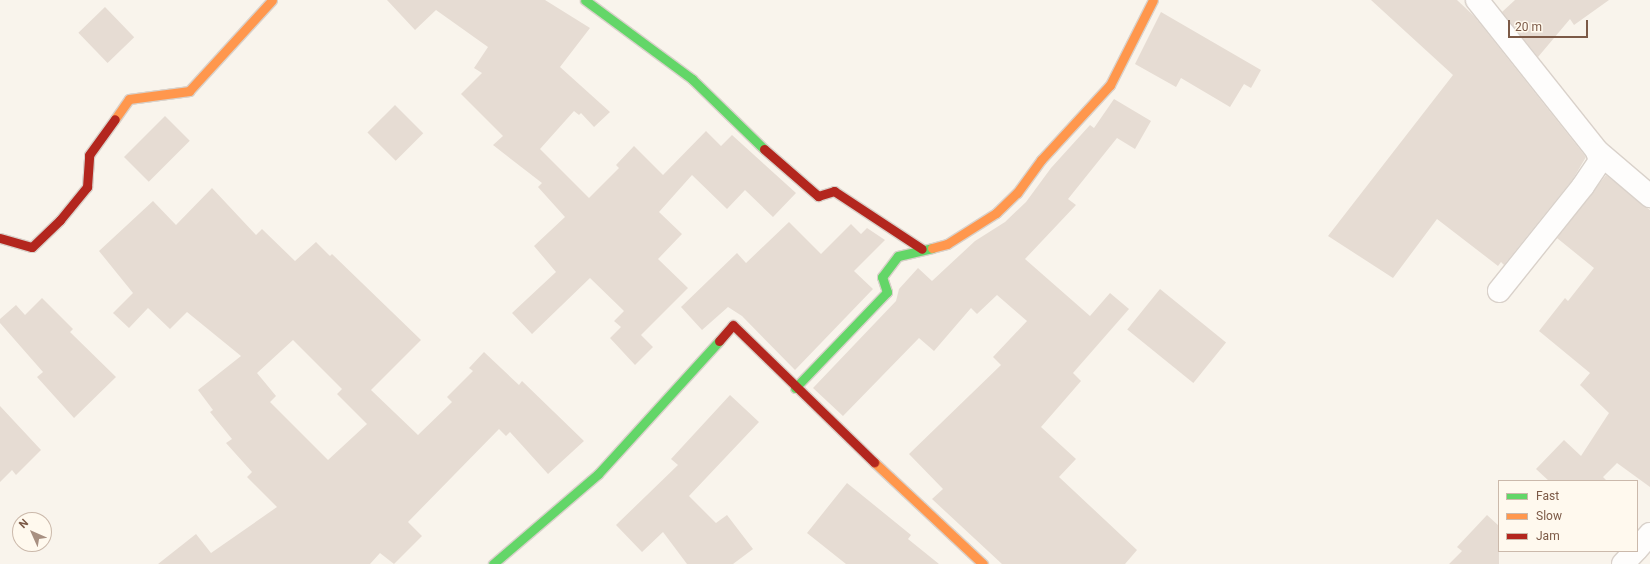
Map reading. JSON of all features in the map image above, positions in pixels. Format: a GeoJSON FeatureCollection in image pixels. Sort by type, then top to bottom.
{"type":"FeatureCollection","features":[{"type":"Feature","properties":{"kind":"street"},"geometry":{"type":"LineString","coordinates":[[0,238],[32,247],[60,220],[87,187],[89,155],[129,99],[189,91],[272,0]]}},
{"type":"Feature","properties":{"kind":"street"},"geometry":{"type":"LineString","coordinates":[[585,0],[629,30],[692,79],[767,152],[818,196],[834,191],[922,249]]}},
{"type":"Feature","properties":{"kind":"street"},"geometry":{"type":"LineString","coordinates":[[795,388],[887,292],[882,277],[898,256],[947,244],[996,213],[1017,193],[1041,160],[1110,85],[1153,0]]}},
{"type":"Feature","properties":{"kind":"street"},"geometry":{"type":"LineString","coordinates":[[1476,0],[1597,151],[1650,196]]}},
{"type":"Feature","properties":{"kind":"street"},"geometry":{"type":"LineString","coordinates":[[1499,291],[1583,186],[1600,161],[1597,151]]}},
{"type":"Feature","properties":{"kind":"street"},"geometry":{"type":"LineString","coordinates":[[493,564],[529,530],[598,474],[733,325],[795,388],[983,564]]}},
{"type":"Feature","properties":{"kind":"street"},"geometry":{"type":"LineString","coordinates":[[1638,548],[1650,534]]}},
{"type":"Feature","properties":{"kind":"street"},"geometry":{"type":"LineString","coordinates":[[1624,564],[1634,552]]}},
{"type":"Feature","properties":{"kind":"building"},"geometry":{"type":"Polygon","coordinates":[[[387,0],[545,0],[590,28],[560,67],[610,112],[594,127],[581,113],[579,115],[574,111],[540,149],[589,198],[619,168],[616,165],[634,146],[663,175],[706,131],[721,146],[732,135],[796,193],[773,217],[745,190],[727,209],[692,175],[659,212],[682,234],[658,259],[688,288],[641,335],[653,347],[635,365],[610,338],[621,327],[614,321],[624,311],[590,278],[532,334],[512,313],[556,272],[534,246],[565,217],[538,187],[542,183],[493,145],[503,136],[461,94],[482,73],[474,68],[488,47],[436,10],[415,30],[387,0]]]}},
{"type":"Feature","properties":{"kind":"building"},"geometry":{"type":"Polygon","coordinates":[[[1371,0],[1457,0],[1474,16],[1586,157],[1573,179],[1504,265],[1501,262],[1498,266],[1437,219],[1393,278],[1328,236],[1453,75],[1371,0]]]}},
{"type":"Feature","properties":{"kind":"building"},"geometry":{"type":"Polygon","coordinates":[[[1515,0],[1609,0],[1574,25],[1570,19],[1538,57],[1502,12],[1515,0]]]}},
{"type":"Feature","properties":{"kind":"building"},"geometry":{"type":"Polygon","coordinates":[[[105,7],[134,37],[108,63],[78,33],[105,7]]]}},
{"type":"Feature","properties":{"kind":"building"},"geometry":{"type":"Polygon","coordinates":[[[1161,12],[1261,70],[1251,88],[1244,84],[1230,107],[1181,78],[1176,87],[1135,64],[1161,12]]]}},
{"type":"Feature","properties":{"kind":"building"},"geometry":{"type":"Polygon","coordinates":[[[1114,99],[1151,121],[1135,149],[1117,138],[1068,199],[1076,205],[1025,259],[1090,316],[1110,293],[1129,309],[1073,373],[1081,381],[1041,427],[1076,459],[1059,477],[1137,550],[1125,564],[1002,564],[932,499],[943,489],[909,454],[1001,365],[993,357],[1027,321],[997,295],[977,314],[971,308],[934,351],[919,338],[843,416],[813,388],[896,301],[899,289],[918,268],[932,281],[975,241],[1005,222],[1026,202],[1051,168],[1090,125],[1094,128],[1114,99]]]}},
{"type":"Feature","properties":{"kind":"building"},"geometry":{"type":"Polygon","coordinates":[[[395,105],[423,133],[396,161],[367,133],[395,105]]]}},
{"type":"Feature","properties":{"kind":"building"},"geometry":{"type":"Polygon","coordinates":[[[165,116],[190,141],[149,182],[124,157],[165,116]]]}},
{"type":"Feature","properties":{"kind":"building"},"geometry":{"type":"Polygon","coordinates":[[[1606,175],[1650,210],[1650,487],[1617,463],[1603,477],[1606,480],[1548,480],[1536,469],[1564,440],[1581,456],[1609,413],[1580,385],[1590,373],[1539,331],[1565,298],[1568,301],[1594,268],[1557,238],[1606,175]]]}},
{"type":"Feature","properties":{"kind":"building"},"geometry":{"type":"Polygon","coordinates":[[[212,188],[256,235],[262,229],[295,261],[316,242],[330,256],[332,254],[421,340],[371,390],[418,435],[452,402],[447,397],[473,371],[469,368],[484,352],[519,385],[522,381],[584,441],[548,474],[510,432],[506,436],[499,429],[408,522],[422,536],[394,564],[380,553],[370,564],[158,564],[196,534],[211,553],[277,507],[247,477],[252,472],[226,443],[232,439],[210,412],[213,410],[198,390],[241,356],[187,312],[170,329],[148,308],[129,328],[113,313],[133,293],[99,251],[153,201],[176,225],[212,188]],[[293,340],[257,373],[276,396],[270,402],[328,460],[367,424],[337,394],[342,389],[293,340]]]}},
{"type":"Feature","properties":{"kind":"building"},"geometry":{"type":"Polygon","coordinates":[[[789,222],[821,254],[851,224],[861,234],[867,228],[885,240],[854,271],[873,289],[795,370],[742,316],[728,307],[702,330],[681,307],[737,253],[746,263],[789,222]]]}},
{"type":"Feature","properties":{"kind":"building"},"geometry":{"type":"Polygon","coordinates":[[[1160,289],[1226,342],[1193,383],[1127,329],[1160,289]]]}},
{"type":"Feature","properties":{"kind":"building"},"geometry":{"type":"Polygon","coordinates":[[[42,298],[73,329],[70,332],[116,377],[74,418],[37,377],[43,372],[0,323],[0,319],[16,305],[25,315],[42,298]]]}},
{"type":"Feature","properties":{"kind":"building"},"geometry":{"type":"Polygon","coordinates":[[[730,395],[759,422],[689,496],[716,523],[727,515],[753,549],[733,564],[687,564],[663,532],[642,552],[616,525],[678,465],[671,459],[730,395]]]}},
{"type":"Feature","properties":{"kind":"building"},"geometry":{"type":"Polygon","coordinates":[[[0,406],[41,450],[16,475],[12,470],[0,482],[0,406]]]}},
{"type":"Feature","properties":{"kind":"building"},"geometry":{"type":"Polygon","coordinates":[[[847,483],[911,535],[908,539],[939,564],[846,564],[807,533],[847,483]]]}},
{"type":"Feature","properties":{"kind":"building"},"geometry":{"type":"Polygon","coordinates":[[[1487,515],[1498,525],[1499,564],[1449,564],[1462,551],[1457,547],[1487,515]]]}},
{"type":"Feature","properties":{"kind":"traffic: fast"},"geometry":{"type":"LineString","coordinates":[[585,0],[692,79],[764,149]]}},
{"type":"Feature","properties":{"kind":"traffic: fast"},"geometry":{"type":"LineString","coordinates":[[795,388],[887,292],[882,277],[898,256],[932,248]]}},
{"type":"Feature","properties":{"kind":"traffic: fast"},"geometry":{"type":"LineString","coordinates":[[493,564],[598,474],[719,341]]}},
{"type":"Feature","properties":{"kind":"traffic: slow"},"geometry":{"type":"LineString","coordinates":[[115,119],[129,99],[189,91],[272,0]]}},
{"type":"Feature","properties":{"kind":"traffic: slow"},"geometry":{"type":"LineString","coordinates":[[932,248],[947,244],[996,213],[1017,193],[1041,160],[1110,85],[1153,0]]}},
{"type":"Feature","properties":{"kind":"traffic: slow"},"geometry":{"type":"LineString","coordinates":[[874,462],[983,564]]}},
{"type":"Feature","properties":{"kind":"traffic: jam"},"geometry":{"type":"LineString","coordinates":[[0,238],[32,247],[60,220],[87,187],[89,155],[115,119]]}},
{"type":"Feature","properties":{"kind":"traffic: jam"},"geometry":{"type":"LineString","coordinates":[[764,149],[818,196],[834,191],[922,249]]}},
{"type":"Feature","properties":{"kind":"traffic: jam"},"geometry":{"type":"LineString","coordinates":[[719,341],[733,325],[874,462]]}}]}
